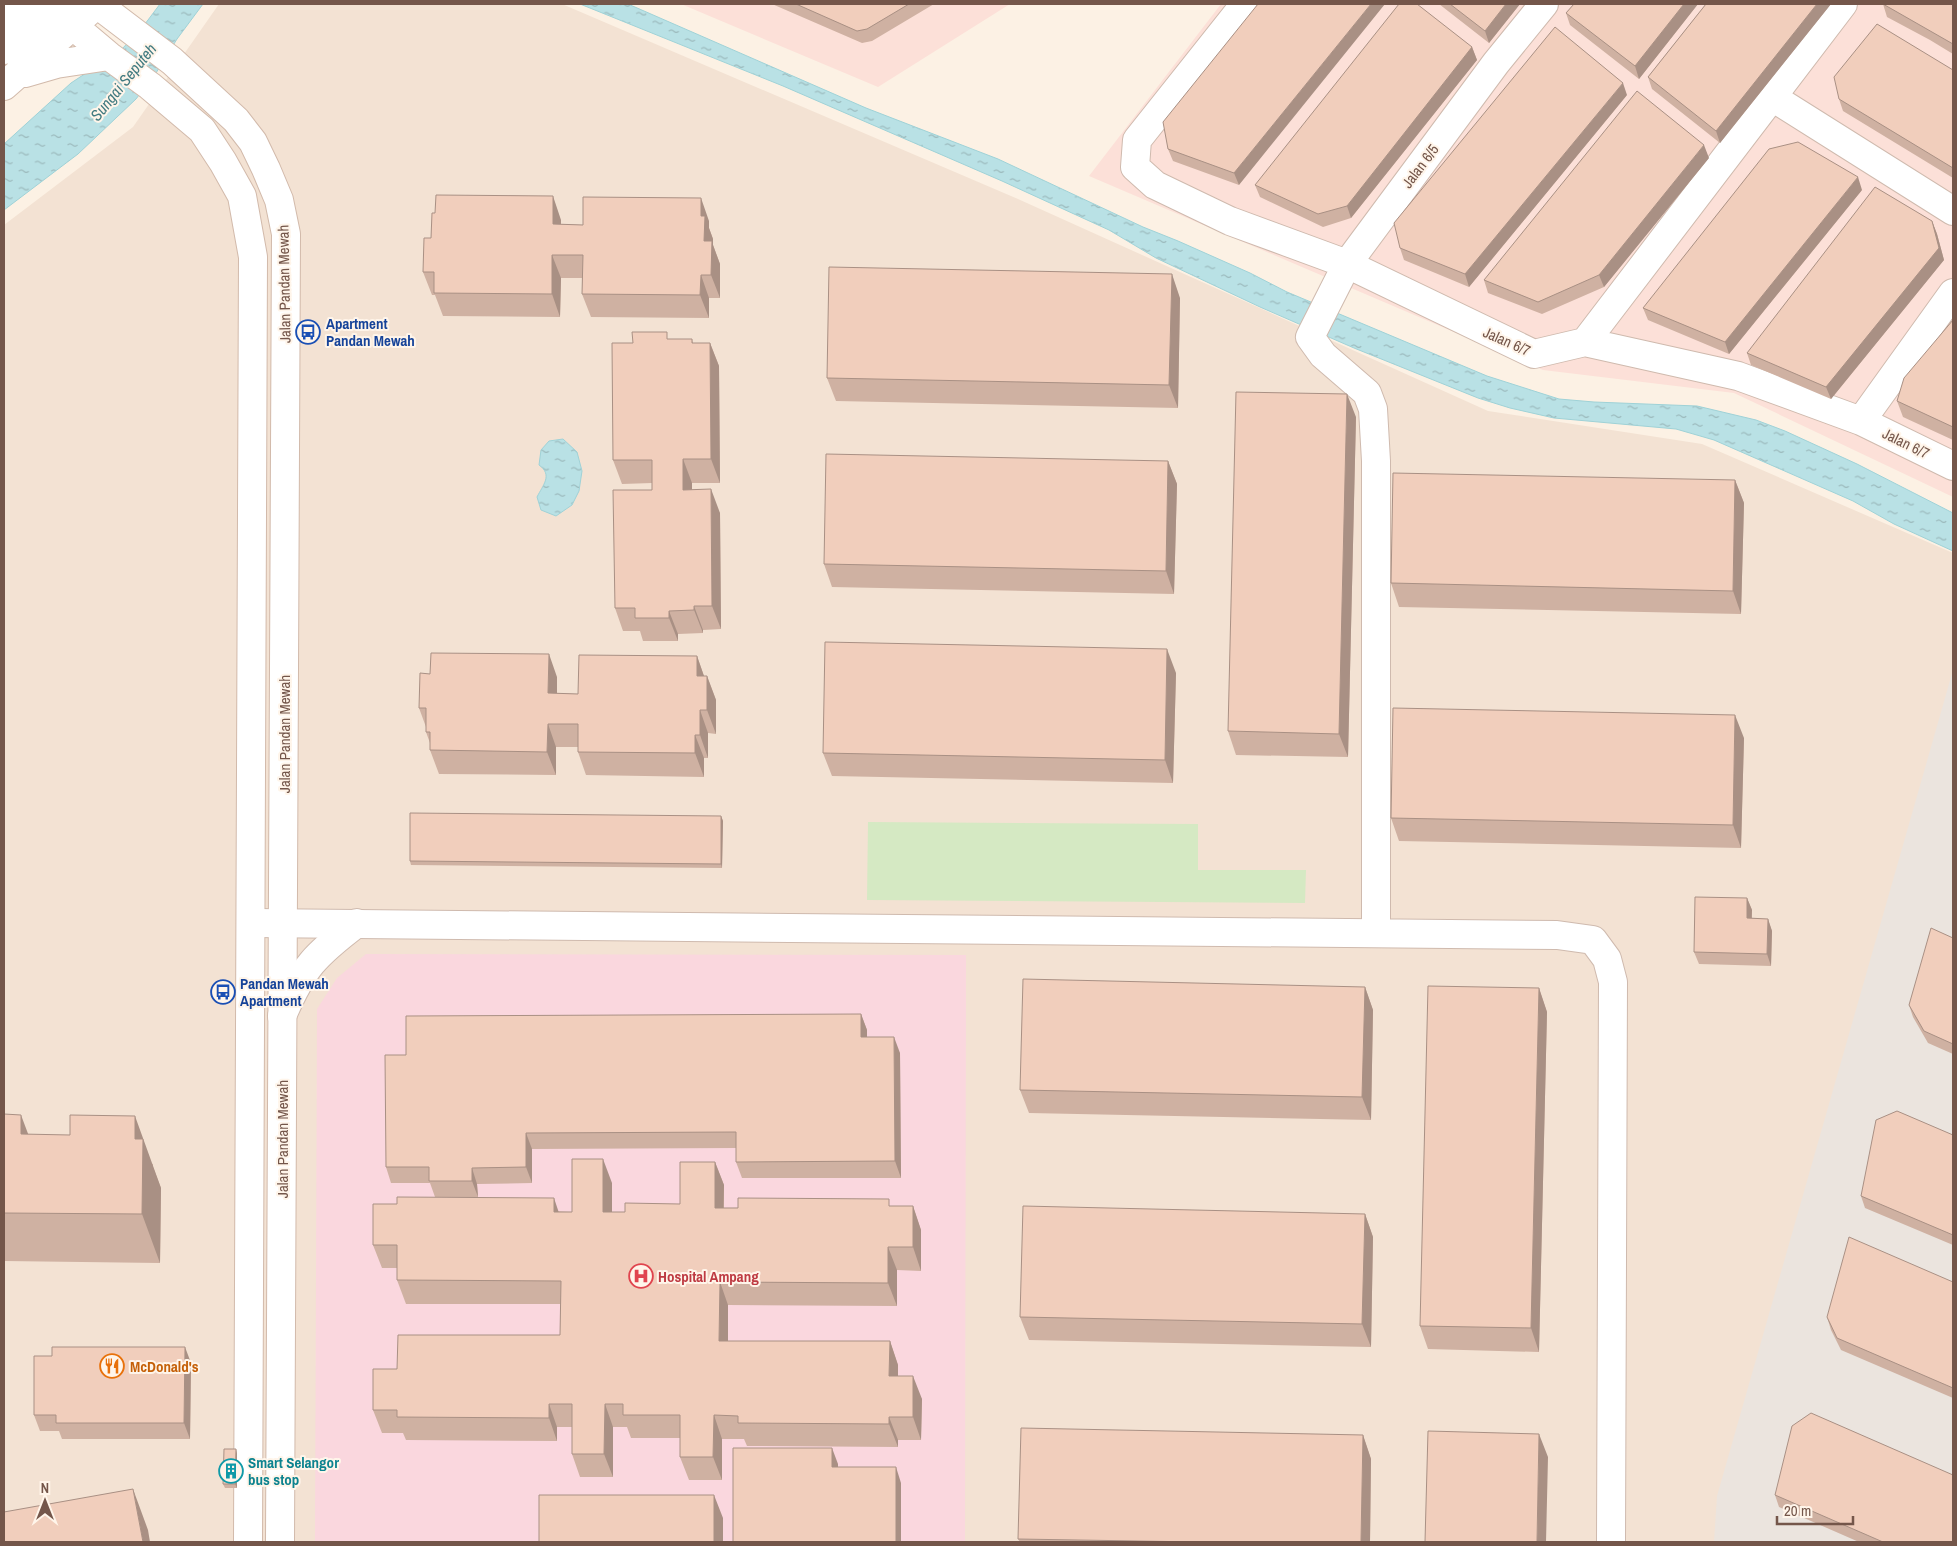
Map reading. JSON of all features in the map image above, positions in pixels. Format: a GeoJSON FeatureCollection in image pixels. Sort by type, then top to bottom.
{"type":"FeatureCollection","features":[{"type":"Feature","properties":{"kind":"street"},"geometry":{"type":"LineString","coordinates":[[4,18],[20,4]]}},
{"type":"Feature","properties":{"kind":"street"},"geometry":{"type":"LineString","coordinates":[[4,50],[56,4]]}},
{"type":"Feature","properties":{"kind":"street"},"geometry":{"type":"LineString","coordinates":[[10,81],[67,15],[96,4]]}},
{"type":"Feature","properties":{"kind":"street","name":"Jalan Pandan Mewah"},"geometry":{"type":"LineString","coordinates":[[96,4],[127,20],[236,120],[253,142],[279,200],[286,234],[280,1542]]}},
{"type":"Feature","properties":{"kind":"street","name":"Jalan 6/7"},"geometry":{"type":"LineString","coordinates":[[1245,4],[1137,140],[1135,167],[1156,185],[1230,221],[1347,264],[1534,354],[1585,342],[1738,376],[1861,421],[1953,466]]}},
{"type":"Feature","properties":{"kind":"street","name":"Jalan 6/5"},"geometry":{"type":"LineString","coordinates":[[1376,933],[1376,461],[1373,410],[1367,392],[1323,355],[1310,338],[1347,264],[1496,63],[1544,4]]}},
{"type":"Feature","properties":{"kind":"street"},"geometry":{"type":"LineString","coordinates":[[1585,342],[1843,4]]}},
{"type":"Feature","properties":{"kind":"street","name":"Jalan Pandan Mewah"},"geometry":{"type":"LineString","coordinates":[[67,15],[109,56],[150,86],[202,130],[242,196],[253,257],[248,1542]]}},
{"type":"Feature","properties":{"kind":"street"},"geometry":{"type":"LineString","coordinates":[[10,81],[56,64],[109,56]]}},
{"type":"Feature","properties":{"kind":"street"},"geometry":{"type":"LineString","coordinates":[[1772,96],[1953,211]]}},
{"type":"Feature","properties":{"kind":"street"},"geometry":{"type":"LineString","coordinates":[[1861,421],[1953,293]]}},
{"type":"Feature","properties":{"kind":"street"},"geometry":{"type":"LineString","coordinates":[[251,923],[1557,934],[1593,940],[1607,959],[1614,982],[1611,1542]]}},
{"type":"Feature","properties":{"kind":"street"},"geometry":{"type":"LineString","coordinates":[[282,1016],[294,987],[306,969],[319,953],[357,923]]}},
{"type":"Feature","properties":{"kind":"shaded area"},"geometry":{"type":"Polygon","coordinates":[[[219,4],[562,4],[1018,199],[1488,411],[1702,444],[1953,553],[1953,1542],[4,1542],[4,225],[133,127],[219,4]]]}},
{"type":"Feature","properties":{"kind":"shaded area"},"geometry":{"type":"Polygon","coordinates":[[[681,4],[1010,4],[878,87],[681,4]]]}},
{"type":"Feature","properties":{"kind":"shaded area"},"geometry":{"type":"Polygon","coordinates":[[[1221,4],[1953,4],[1953,497],[1734,393],[1543,370],[1089,176],[1221,4]]]}},
{"type":"Feature","properties":{"kind":"shaded area"},"geometry":{"type":"Polygon","coordinates":[[[1953,670],[1953,1542],[1714,1542],[1717,1496],[1953,670]]]}},
{"type":"Feature","properties":{"kind":"shaded area","name":"Hospital Ampang"},"geometry":{"type":"Polygon","coordinates":[[[366,954],[966,955],[965,1542],[315,1542],[317,1009],[337,978],[366,954]]]}},
{"type":"Feature","properties":{"kind":"green space"},"geometry":{"type":"Polygon","coordinates":[[[868,822],[1198,824],[1198,870],[1306,870],[1305,903],[867,900],[868,822]]]}},
{"type":"Feature","properties":{"kind":"water","name":"Sungai Seputeh"},"geometry":{"type":"Polygon","coordinates":[[[160,4],[203,4],[136,99],[78,154],[4,210],[4,144],[71,83],[121,50],[142,28],[160,4]]]}},
{"type":"Feature","properties":{"kind":"water"},"geometry":{"type":"Polygon","coordinates":[[[580,4],[628,4],[866,108],[998,159],[1143,227],[1250,273],[1287,292],[1487,376],[1559,399],[1697,406],[1756,420],[1785,431],[1857,464],[1953,513],[1953,551],[1894,524],[1853,501],[1714,440],[1676,429],[1554,418],[1510,408],[1478,398],[1354,348],[1260,307],[1156,258],[1109,230],[1002,181],[783,86],[580,4]]]}},
{"type":"Feature","properties":{"kind":"water"},"geometry":{"type":"Polygon","coordinates":[[[563,439],[577,452],[582,471],[579,491],[572,505],[556,516],[541,510],[537,497],[546,476],[539,465],[541,450],[549,441],[563,439]]]}},
{"type":"Feature","properties":{"kind":"building"},"geometry":{"type":"Polygon","coordinates":[[[796,4],[909,4],[867,29],[857,31],[796,4]]]}},
{"type":"Feature","properties":{"kind":"building"},"geometry":{"type":"Polygon","coordinates":[[[1258,4],[1371,4],[1234,173],[1168,149],[1163,122],[1258,4]]]}},
{"type":"Feature","properties":{"kind":"building"},"geometry":{"type":"Polygon","coordinates":[[[1399,4],[1417,4],[1472,47],[1347,206],[1318,214],[1255,185],[1399,4]]]}},
{"type":"Feature","properties":{"kind":"building"},"geometry":{"type":"Polygon","coordinates":[[[1450,4],[1506,4],[1485,31],[1450,4]]]}},
{"type":"Feature","properties":{"kind":"building"},"geometry":{"type":"Polygon","coordinates":[[[1574,4],[1684,4],[1635,66],[1566,13],[1574,4]]]}},
{"type":"Feature","properties":{"kind":"building"},"geometry":{"type":"Polygon","coordinates":[[[1706,4],[1817,4],[1716,131],[1648,77],[1706,4]]]}},
{"type":"Feature","properties":{"kind":"building"},"geometry":{"type":"Polygon","coordinates":[[[1883,4],[1953,4],[1953,44],[1883,4]]]}},
{"type":"Feature","properties":{"kind":"building"},"geometry":{"type":"Polygon","coordinates":[[[1877,24],[1953,70],[1953,168],[1839,99],[1834,77],[1877,24]]]}},
{"type":"Feature","properties":{"kind":"building"},"geometry":{"type":"Polygon","coordinates":[[[1555,27],[1623,83],[1465,274],[1400,248],[1394,223],[1555,27]]]}},
{"type":"Feature","properties":{"kind":"building"},"geometry":{"type":"Polygon","coordinates":[[[1637,91],[1704,145],[1599,275],[1538,302],[1484,280],[1637,91]]]}},
{"type":"Feature","properties":{"kind":"building"},"geometry":{"type":"Polygon","coordinates":[[[1798,142],[1858,177],[1725,342],[1643,308],[1769,149],[1798,142]]]}},
{"type":"Feature","properties":{"kind":"building"},"geometry":{"type":"Polygon","coordinates":[[[1875,187],[1932,221],[1939,248],[1826,387],[1747,353],[1875,187]]]}},
{"type":"Feature","properties":{"kind":"building"},"geometry":{"type":"Polygon","coordinates":[[[436,195],[553,196],[553,224],[583,225],[583,197],[701,198],[701,216],[705,216],[704,241],[712,241],[711,275],[701,275],[700,295],[582,294],[583,255],[552,255],[552,294],[434,293],[434,272],[423,272],[424,238],[431,238],[432,213],[435,213],[436,195]]]}},
{"type":"Feature","properties":{"kind":"building"},"geometry":{"type":"Polygon","coordinates":[[[829,267],[1172,274],[1169,385],[827,378],[829,267]]]}},
{"type":"Feature","properties":{"kind":"building"},"geometry":{"type":"Polygon","coordinates":[[[1953,320],[1953,427],[1897,401],[1904,378],[1953,320]]]}},
{"type":"Feature","properties":{"kind":"building"},"geometry":{"type":"Polygon","coordinates":[[[632,332],[667,332],[667,339],[692,339],[692,343],[710,343],[711,459],[683,459],[683,490],[711,489],[712,606],[694,606],[694,610],[669,611],[669,618],[635,618],[635,608],[615,608],[613,490],[652,490],[652,460],[613,460],[612,343],[633,343],[632,332]]]}},
{"type":"Feature","properties":{"kind":"building"},"geometry":{"type":"Polygon","coordinates":[[[1236,392],[1347,394],[1339,734],[1228,731],[1236,392]]]}},
{"type":"Feature","properties":{"kind":"building"},"geometry":{"type":"Polygon","coordinates":[[[826,454],[1168,461],[1166,571],[824,564],[826,454]]]}},
{"type":"Feature","properties":{"kind":"building"},"geometry":{"type":"Polygon","coordinates":[[[1393,473],[1735,480],[1733,591],[1391,583],[1393,473]]]}},
{"type":"Feature","properties":{"kind":"building"},"geometry":{"type":"Polygon","coordinates":[[[825,642],[1167,649],[1165,760],[823,753],[825,642]]]}},
{"type":"Feature","properties":{"kind":"building"},"geometry":{"type":"Polygon","coordinates":[[[431,653],[549,654],[548,693],[578,694],[579,655],[697,656],[697,676],[707,676],[707,710],[700,710],[700,735],[695,735],[695,753],[578,752],[578,724],[548,724],[547,752],[430,750],[430,732],[426,732],[426,708],[419,708],[420,673],[430,674],[431,653]]]}},
{"type":"Feature","properties":{"kind":"building"},"geometry":{"type":"Polygon","coordinates":[[[1393,708],[1735,715],[1733,825],[1391,818],[1393,708]]]}},
{"type":"Feature","properties":{"kind":"building"},"geometry":{"type":"Polygon","coordinates":[[[410,813],[721,816],[721,864],[410,861],[410,813]]]}},
{"type":"Feature","properties":{"kind":"building"},"geometry":{"type":"Polygon","coordinates":[[[1695,897],[1747,898],[1747,918],[1768,919],[1767,954],[1694,952],[1695,897]]]}},
{"type":"Feature","properties":{"kind":"building"},"geometry":{"type":"Polygon","coordinates":[[[1931,928],[1953,938],[1953,1044],[1924,1031],[1909,1005],[1931,928]]]}},
{"type":"Feature","properties":{"kind":"building"},"geometry":{"type":"Polygon","coordinates":[[[1023,979],[1365,987],[1362,1097],[1020,1090],[1023,979]]]}},
{"type":"Feature","properties":{"kind":"building"},"geometry":{"type":"Polygon","coordinates":[[[1428,986],[1539,988],[1531,1328],[1420,1326],[1428,986]]]}},
{"type":"Feature","properties":{"kind":"building"},"geometry":{"type":"Polygon","coordinates":[[[861,1014],[861,1037],[894,1037],[895,1161],[736,1162],[736,1132],[526,1133],[526,1167],[472,1168],[472,1181],[429,1181],[429,1167],[386,1167],[385,1055],[406,1055],[406,1016],[861,1014]]]}},
{"type":"Feature","properties":{"kind":"building"},"geometry":{"type":"Polygon","coordinates":[[[1897,1111],[1953,1135],[1953,1235],[1861,1196],[1876,1120],[1897,1111]]]}},
{"type":"Feature","properties":{"kind":"building"},"geometry":{"type":"Polygon","coordinates":[[[4,1114],[21,1115],[21,1134],[70,1135],[70,1115],[135,1116],[135,1139],[143,1139],[142,1214],[4,1213],[4,1114]]]}},
{"type":"Feature","properties":{"kind":"building"},"geometry":{"type":"Polygon","coordinates":[[[572,1159],[603,1159],[603,1212],[625,1212],[625,1203],[680,1204],[680,1162],[715,1162],[715,1208],[738,1208],[738,1198],[889,1199],[889,1206],[913,1206],[913,1247],[888,1247],[888,1283],[720,1282],[719,1341],[890,1341],[889,1376],[913,1376],[913,1417],[889,1417],[889,1424],[738,1423],[738,1416],[714,1415],[713,1457],[680,1457],[680,1415],[623,1415],[623,1404],[605,1404],[604,1454],[572,1454],[572,1404],[549,1404],[549,1418],[397,1417],[397,1410],[373,1410],[373,1369],[397,1369],[398,1335],[560,1335],[561,1281],[397,1280],[397,1245],[373,1245],[373,1204],[397,1204],[397,1197],[554,1198],[554,1212],[572,1212],[572,1159]]]}},
{"type":"Feature","properties":{"kind":"building"},"geometry":{"type":"Polygon","coordinates":[[[1023,1206],[1365,1214],[1362,1324],[1020,1317],[1023,1206]]]}},
{"type":"Feature","properties":{"kind":"building"},"geometry":{"type":"Polygon","coordinates":[[[1849,1237],[1953,1282],[1953,1388],[1837,1338],[1827,1317],[1849,1237]]]}},
{"type":"Feature","properties":{"kind":"building"},"geometry":{"type":"Polygon","coordinates":[[[52,1347],[185,1347],[184,1423],[56,1423],[56,1415],[34,1415],[34,1356],[52,1356],[52,1347]]]}},
{"type":"Feature","properties":{"kind":"building"},"geometry":{"type":"Polygon","coordinates":[[[1811,1413],[1953,1475],[1953,1542],[1883,1542],[1775,1495],[1792,1426],[1811,1413]]]}},
{"type":"Feature","properties":{"kind":"building"},"geometry":{"type":"Polygon","coordinates":[[[1021,1428],[1363,1435],[1361,1542],[1018,1539],[1021,1428]]]}},
{"type":"Feature","properties":{"kind":"building"},"geometry":{"type":"Polygon","coordinates":[[[1428,1431],[1539,1434],[1537,1542],[1425,1542],[1428,1431]]]}},
{"type":"Feature","properties":{"kind":"building"},"geometry":{"type":"Polygon","coordinates":[[[733,1448],[832,1448],[832,1467],[896,1467],[896,1542],[733,1542],[733,1448]]]}},
{"type":"Feature","properties":{"kind":"building","name":"Smart Selangor bus stop"},"geometry":{"type":"Polygon","coordinates":[[[224,1449],[236,1449],[235,1484],[223,1484],[224,1449]]]}},
{"type":"Feature","properties":{"kind":"building"},"geometry":{"type":"Polygon","coordinates":[[[133,1489],[143,1542],[4,1542],[4,1512],[133,1489]]]}},
{"type":"Feature","properties":{"kind":"building"},"geometry":{"type":"Polygon","coordinates":[[[539,1495],[714,1495],[714,1542],[539,1542],[539,1495]]]}},
{"type":"Feature","properties":{"kind":"place","name":"Apartment Pandan Mewah"},"geometry":{"type":"Point","coordinates":[308,332]}},
{"type":"Feature","properties":{"kind":"place","name":"Pandan Mewah Apartment"},"geometry":{"type":"Point","coordinates":[223,992]}},
{"type":"Feature","properties":{"kind":"place","name":"Hospital Ampang"},"geometry":{"type":"Point","coordinates":[641,1276]}},
{"type":"Feature","properties":{"kind":"place","name":"McDonald's"},"geometry":{"type":"Point","coordinates":[112,1366]}},
{"type":"Feature","properties":{"kind":"place","name":"Smart Selangor bus stop"},"geometry":{"type":"Point","coordinates":[231,1471]}}]}
